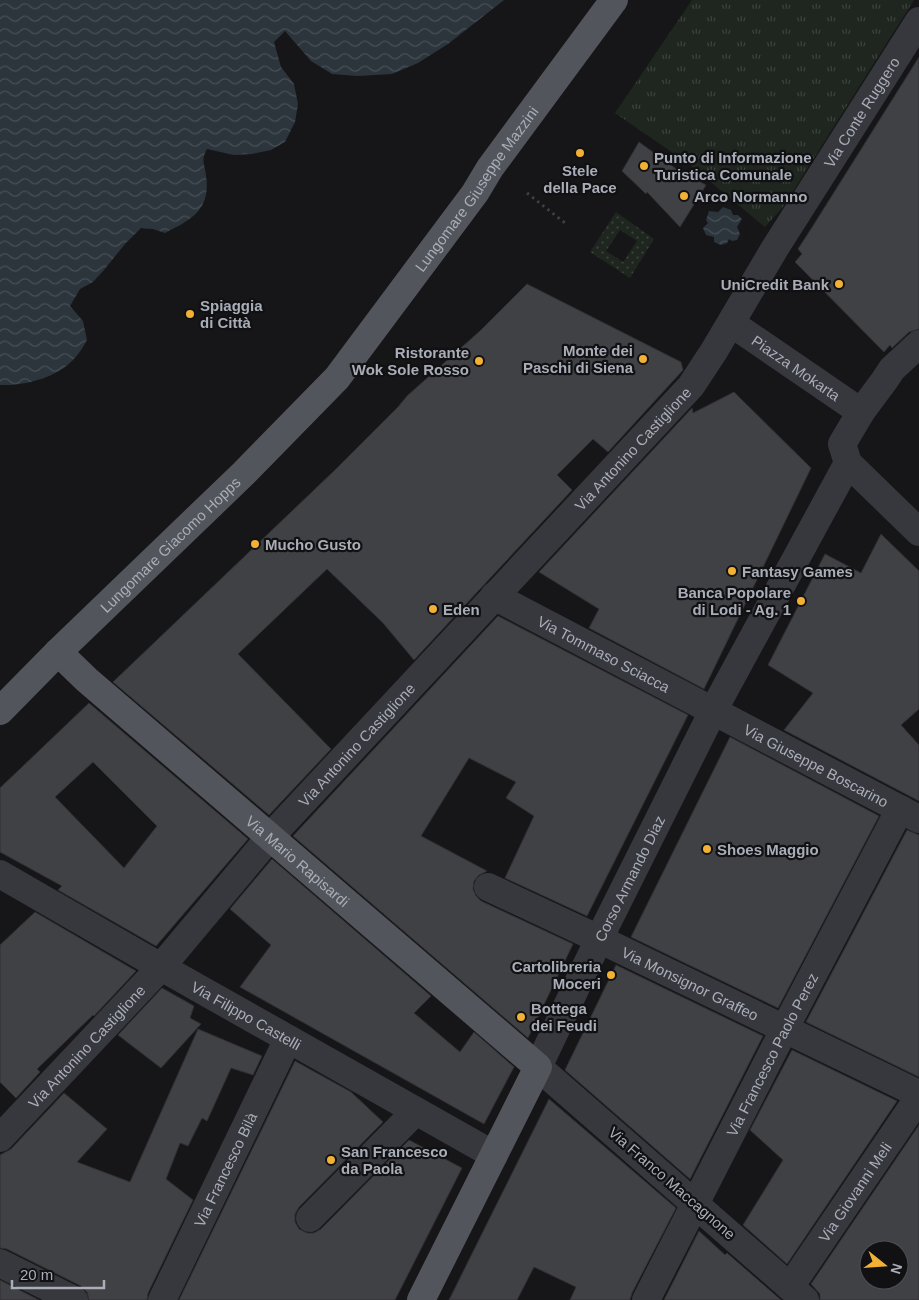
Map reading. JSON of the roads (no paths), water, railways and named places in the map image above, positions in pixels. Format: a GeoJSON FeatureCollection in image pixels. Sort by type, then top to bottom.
{"type":"FeatureCollection","features":[{"type":"Feature","properties":{"kind":"main road","name":"Lungomare Giuseppe Mazzini"},"geometry":{"type":"LineString","coordinates":[[337,378],[475,193],[490,168],[614,0]]}},
{"type":"Feature","properties":{"kind":"main road","name":"Lungomare Giacomo Hopps"},"geometry":{"type":"LineString","coordinates":[[0,711],[58,652],[244,473],[337,378]]}},
{"type":"Feature","properties":{"kind":"main road","name":"Via Mario Rapisardi"},"geometry":{"type":"LineString","coordinates":[[58,652],[86,680],[538,1067]]}},
{"type":"Feature","properties":{"kind":"main road","name":"Corso Armando Diaz"},"geometry":{"type":"LineString","coordinates":[[421,1300],[538,1067]]}},
{"type":"Feature","properties":{"kind":"street","name":"Via Conte Ruggero"},"geometry":{"type":"LineString","coordinates":[[736,314],[775,248],[917,35]]}},
{"type":"Feature","properties":{"kind":"street","name":"Via Antonino Castiglione"},"geometry":{"type":"LineString","coordinates":[[0,1138],[161,967],[270,837],[691,386],[736,314]]}},
{"type":"Feature","properties":{"kind":"street","name":"Piazza Mokarta"},"geometry":{"type":"LineString","coordinates":[[736,314],[861,412]]}},
{"type":"Feature","properties":{"kind":"street"},"geometry":{"type":"LineString","coordinates":[[919,344],[892,369],[861,412],[842,444],[848,463],[919,532]]}},
{"type":"Feature","properties":{"kind":"street","name":"Corso Armando Diaz"},"geometry":{"type":"LineString","coordinates":[[538,1067],[599,938],[713,711],[848,463]]}},
{"type":"Feature","properties":{"kind":"street","name":"Via Tommaso Sciacca"},"geometry":{"type":"LineString","coordinates":[[494,596],[713,711]]}},
{"type":"Feature","properties":{"kind":"street","name":"Via Giuseppe Boscarino"},"geometry":{"type":"LineString","coordinates":[[713,711],[909,814]]}},
{"type":"Feature","properties":{"kind":"street","name":"Via Francesco Paolo Perez"},"geometry":{"type":"LineString","coordinates":[[646,1300],[785,1028],[909,814]]}},
{"type":"Feature","properties":{"kind":"street","name":"Via Filippo Castelli"},"geometry":{"type":"LineString","coordinates":[[0,874],[494,1155]]}},
{"type":"Feature","properties":{"kind":"street","name":"Via Monsignor Graffeo"},"geometry":{"type":"LineString","coordinates":[[488,887],[599,938],[919,1095]]}},
{"type":"Feature","properties":{"kind":"street","name":"Via Francesco Bilà"},"geometry":{"type":"LineString","coordinates":[[162,1300],[288,1039]]}},
{"type":"Feature","properties":{"kind":"street","name":"Via Franco Maccagnone"},"geometry":{"type":"LineString","coordinates":[[538,1067],[798,1294]]}},
{"type":"Feature","properties":{"kind":"street","name":"Via Giovanni Meli"},"geometry":{"type":"LineString","coordinates":[[798,1294],[919,1095]]}},
{"type":"Feature","properties":{"kind":"street"},"geometry":{"type":"LineString","coordinates":[[310,1218],[416,1111]]}},
{"type":"Feature","properties":{"kind":"street"},"geometry":{"type":"LineString","coordinates":[[0,1263],[74,1300]]}},
{"type":"Feature","properties":{"kind":"water"},"geometry":{"type":"Polygon","coordinates":[[[0,0],[504,0],[448,44],[418,63],[392,74],[358,76],[332,74],[311,61],[285,31],[274,42],[281,67],[294,84],[298,104],[295,122],[285,142],[271,150],[252,154],[234,155],[207,149],[204,159],[206,196],[198,212],[184,223],[165,233],[141,228],[93,282],[80,289],[70,306],[83,321],[87,340],[75,358],[58,372],[39,380],[0,385],[0,0]]]}},
{"type":"Feature","properties":{"kind":"water"},"geometry":{"type":"Polygon","coordinates":[[[723,207],[731,210],[733,215],[738,215],[742,219],[737,227],[740,234],[737,240],[732,241],[729,239],[727,243],[721,245],[714,242],[714,237],[706,235],[703,228],[708,223],[706,220],[709,211],[718,212],[723,207]]]}},
{"type":"Feature","properties":{"kind":"place","name":"Stele della Pace"},"geometry":{"type":"Point","coordinates":[580,153]}},
{"type":"Feature","properties":{"kind":"place","name":"Punto di Informazione Turistica Comunale"},"geometry":{"type":"Point","coordinates":[644,166]}},
{"type":"Feature","properties":{"kind":"place","name":"Arco Normanno"},"geometry":{"type":"Point","coordinates":[684,196]}},
{"type":"Feature","properties":{"kind":"place","name":"UniCredit Bank"},"geometry":{"type":"Point","coordinates":[839,284]}},
{"type":"Feature","properties":{"kind":"place","name":"Spiaggia di Città"},"geometry":{"type":"Point","coordinates":[190,314]}},
{"type":"Feature","properties":{"kind":"place","name":"Monte dei Paschi di Siena"},"geometry":{"type":"Point","coordinates":[643,359]}},
{"type":"Feature","properties":{"kind":"place","name":"Ristorante Wok Sole Rosso"},"geometry":{"type":"Point","coordinates":[479,361]}},
{"type":"Feature","properties":{"kind":"place","name":"Mucho Gusto"},"geometry":{"type":"Point","coordinates":[255,544]}},
{"type":"Feature","properties":{"kind":"place","name":"Fantasy Games"},"geometry":{"type":"Point","coordinates":[732,571]}},
{"type":"Feature","properties":{"kind":"place","name":"Banca Popolare di Lodi - Ag. 1"},"geometry":{"type":"Point","coordinates":[801,601]}},
{"type":"Feature","properties":{"kind":"place","name":"Eden"},"geometry":{"type":"Point","coordinates":[433,609]}},
{"type":"Feature","properties":{"kind":"place","name":"Shoes Maggio"},"geometry":{"type":"Point","coordinates":[707,849]}},
{"type":"Feature","properties":{"kind":"place","name":"Cartolibreria Moceri"},"geometry":{"type":"Point","coordinates":[611,975]}},
{"type":"Feature","properties":{"kind":"place","name":"Bottega dei Feudi"},"geometry":{"type":"Point","coordinates":[521,1017]}},
{"type":"Feature","properties":{"kind":"place","name":"San Francesco da Paola"},"geometry":{"type":"Point","coordinates":[331,1160]}}]}
